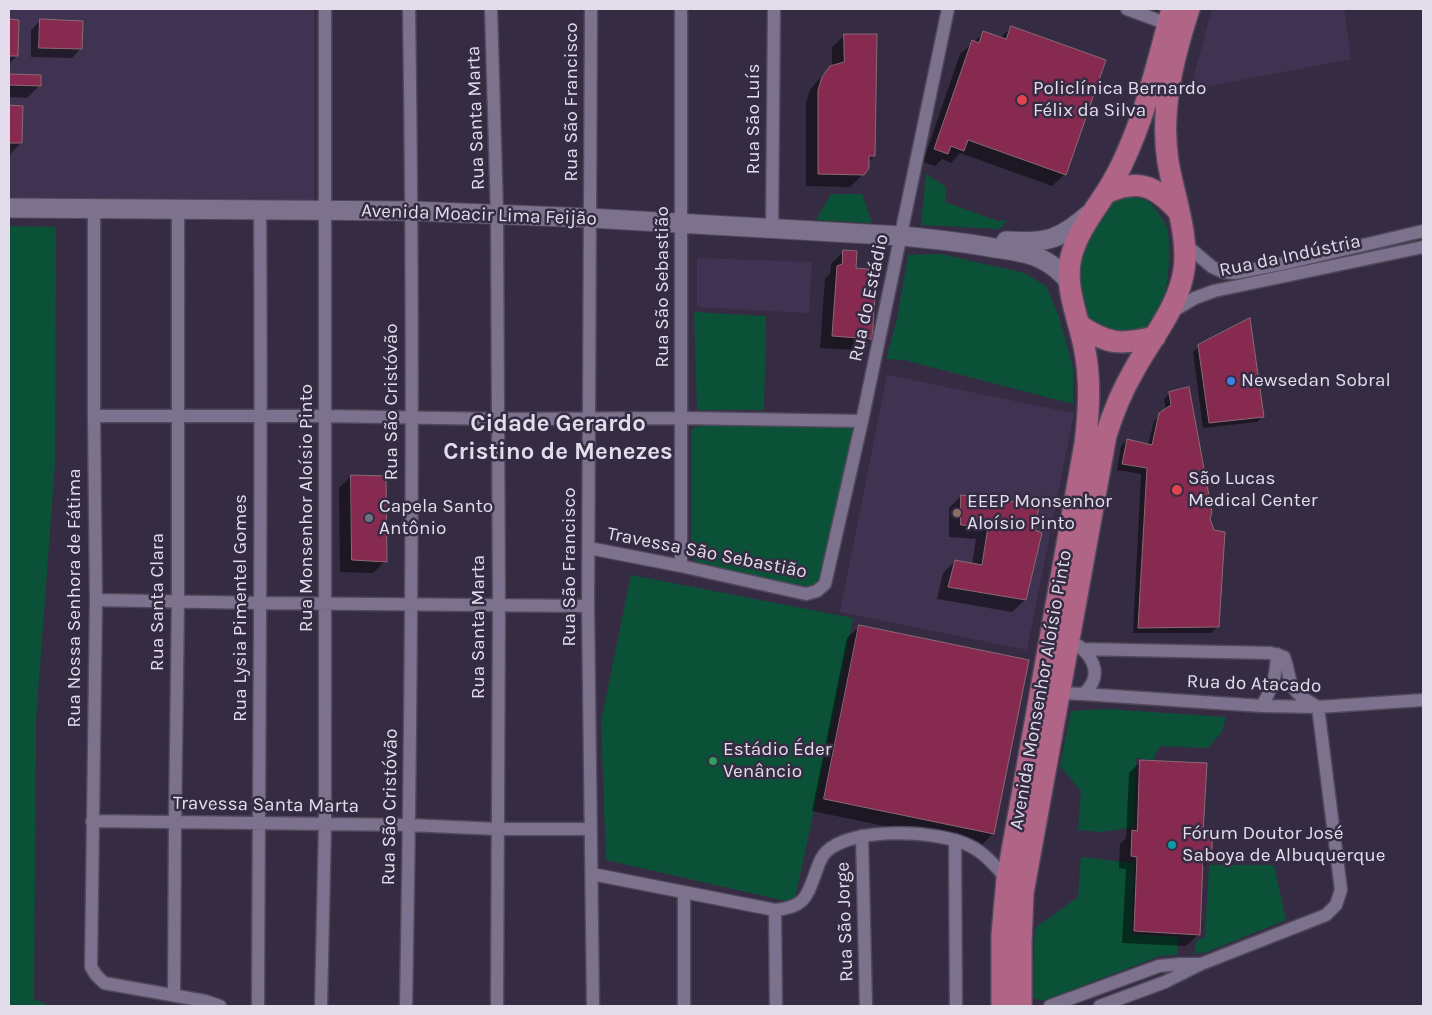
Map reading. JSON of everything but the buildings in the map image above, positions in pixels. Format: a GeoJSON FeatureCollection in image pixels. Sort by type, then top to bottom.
{"type":"FeatureCollection","features":[{"type":"Feature","properties":{"kind":"main road","name":"Avenida Monsenhor Aloísio Pinto"},"geometry":{"type":"LineString","coordinates":[[1020,1006],[1024,893],[1058,693],[1075,644],[1106,434],[1110,420],[1133,371],[1169,314],[1182,282],[1184,271],[1184,243],[1168,162],[1165,123],[1171,79],[1189,9]]}},
{"type":"Feature","properties":{"kind":"main road","name":"Avenida Monsenhor Aloísio Pinto"},"geometry":{"type":"LineString","coordinates":[[1002,1006],[1002,935],[1007,879],[1085,444],[1090,390],[1084,346],[1069,281],[1071,257],[1078,237],[1092,211],[1106,193],[1122,164],[1140,122],[1149,96],[1170,16]]}},
{"type":"Feature","properties":{"kind":"main road"},"geometry":{"type":"LineString","coordinates":[[1106,193],[1125,186],[1138,185],[1153,188],[1179,212]]}},
{"type":"Feature","properties":{"kind":"main road","name":"Avenida Moacir Lima Feijão"},"geometry":{"type":"LineString","coordinates":[[9,208],[412,211],[590,218],[948,240]]}},
{"type":"Feature","properties":{"kind":"main road"},"geometry":{"type":"LineString","coordinates":[[948,240],[1041,242],[1056,238],[1071,229],[1092,211]]}},
{"type":"Feature","properties":{"kind":"main road"},"geometry":{"type":"LineString","coordinates":[[948,240],[1022,252],[1038,258],[1060,271],[1069,281]]}},
{"type":"Feature","properties":{"kind":"main road"},"geometry":{"type":"LineString","coordinates":[[1079,325],[1105,341],[1130,342],[1155,337]]}},
{"type":"Feature","properties":{"kind":"street","name":"Rua Monsenhor Aloísio Pinto"},"geometry":{"type":"LineString","coordinates":[[320,1006],[325,824],[326,603],[324,9]]}},
{"type":"Feature","properties":{"kind":"street","name":"Rua São Cristóvão"},"geometry":{"type":"LineString","coordinates":[[406,1006],[409,825],[412,211],[409,9]]}},
{"type":"Feature","properties":{"kind":"street","name":"Rua Santa Marta"},"geometry":{"type":"LineString","coordinates":[[491,9],[497,214],[499,605],[497,1006]]}},
{"type":"Feature","properties":{"kind":"street","name":"Rua São Francisco"},"geometry":{"type":"LineString","coordinates":[[591,9],[588,606],[593,1006]]}},
{"type":"Feature","properties":{"kind":"street","name":"Rua São Sebastião"},"geometry":{"type":"LineString","coordinates":[[681,9],[681,566]]}},
{"type":"Feature","properties":{"kind":"street","name":"Rua São Luís"},"geometry":{"type":"LineString","coordinates":[[772,229],[774,9]]}},
{"type":"Feature","properties":{"kind":"street","name":"Rua do Estádio"},"geometry":{"type":"LineString","coordinates":[[817,591],[825,584],[862,421],[948,9]]}},
{"type":"Feature","properties":{"kind":"street"},"geometry":{"type":"LineString","coordinates":[[1127,9],[1170,16]]}},
{"type":"Feature","properties":{"kind":"street","name":"Rua Nossa Senhora de Fátima"},"geometry":{"type":"LineString","coordinates":[[94,208],[96,600],[91,967],[104,982],[174,995]]}},
{"type":"Feature","properties":{"kind":"street","name":"Rua Santa Clara"},"geometry":{"type":"LineString","coordinates":[[174,995],[174,823],[178,601],[178,209]]}},
{"type":"Feature","properties":{"kind":"street","name":"Rua Lysia Pimentel Gomes"},"geometry":{"type":"LineString","coordinates":[[258,1006],[261,416],[260,210]]}},
{"type":"Feature","properties":{"kind":"street","name":"Rua da Indústria"},"geometry":{"type":"LineString","coordinates":[[1184,243],[1212,267],[1223,272],[1234,272],[1291,262],[1423,231]]}},
{"type":"Feature","properties":{"kind":"street","name":"Rua da Indústria"},"geometry":{"type":"LineString","coordinates":[[1169,314],[1195,298],[1214,291],[1423,247]]}},
{"type":"Feature","properties":{"kind":"street"},"geometry":{"type":"LineString","coordinates":[[94,416],[326,416],[497,419],[682,418],[862,421]]}},
{"type":"Feature","properties":{"kind":"street","name":"Travessa São Sebastião"},"geometry":{"type":"LineString","coordinates":[[589,548],[806,594],[817,591]]}},
{"type":"Feature","properties":{"kind":"street"},"geometry":{"type":"LineString","coordinates":[[96,600],[588,606]]}},
{"type":"Feature","properties":{"kind":"street"},"geometry":{"type":"LineString","coordinates":[[1075,644],[1278,654],[1284,657],[1291,682],[1296,691],[1303,698],[1318,707],[1341,890],[1336,905],[1326,914],[1201,964],[1165,982],[1100,1006]]}},
{"type":"Feature","properties":{"kind":"street"},"geometry":{"type":"LineString","coordinates":[[1075,644],[1092,660],[1095,674],[1091,685],[1083,694]]}},
{"type":"Feature","properties":{"kind":"street"},"geometry":{"type":"LineString","coordinates":[[1262,706],[1276,676],[1278,654]]}},
{"type":"Feature","properties":{"kind":"street","name":"Rua do Atacado"},"geometry":{"type":"LineString","coordinates":[[1058,693],[1262,706],[1318,707],[1423,700]]}},
{"type":"Feature","properties":{"kind":"street","name":"Travessa Santa Marta"},"geometry":{"type":"LineString","coordinates":[[92,821],[590,829]]}},
{"type":"Feature","properties":{"kind":"street"},"geometry":{"type":"LineString","coordinates":[[592,874],[775,910],[790,909],[807,896],[818,863],[826,852],[839,844],[862,836],[902,832],[939,836],[970,846],[983,854],[1007,879]]}},
{"type":"Feature","properties":{"kind":"street","name":"Rua São Jorge"},"geometry":{"type":"LineString","coordinates":[[862,836],[866,1006]]}},
{"type":"Feature","properties":{"kind":"street"},"geometry":{"type":"LineString","coordinates":[[955,840],[956,1006]]}},
{"type":"Feature","properties":{"kind":"street"},"geometry":{"type":"LineString","coordinates":[[684,892],[684,1006]]}},
{"type":"Feature","properties":{"kind":"street"},"geometry":{"type":"LineString","coordinates":[[775,910],[776,1006]]}},
{"type":"Feature","properties":{"kind":"street"},"geometry":{"type":"LineString","coordinates":[[1050,1006],[1159,966],[1201,964]]}},
{"type":"Feature","properties":{"kind":"street"},"geometry":{"type":"LineString","coordinates":[[174,995],[220,1006]]}},
{"type":"Feature","properties":{"kind":"shaded area"},"geometry":{"type":"Polygon","coordinates":[[[9,9],[314,9],[314,205],[9,202],[9,9]]]}},
{"type":"Feature","properties":{"kind":"shaded area"},"geometry":{"type":"Polygon","coordinates":[[[1212,9],[1344,9],[1351,59],[1190,90],[1212,9]]]}},
{"type":"Feature","properties":{"kind":"shaded area"},"geometry":{"type":"Polygon","coordinates":[[[697,258],[812,262],[809,313],[697,307],[697,258]]]}},
{"type":"Feature","properties":{"kind":"shaded area","name":"EEEP Monsenhor Aloísio Pinto"},"geometry":{"type":"Polygon","coordinates":[[[887,375],[1074,413],[1027,650],[840,612],[887,375]]]}},
{"type":"Feature","properties":{"kind":"green space"},"geometry":{"type":"Polygon","coordinates":[[[926,174],[946,187],[945,202],[998,221],[1007,220],[1000,229],[921,225],[926,174]]]}},
{"type":"Feature","properties":{"kind":"green space"},"geometry":{"type":"Polygon","coordinates":[[[831,194],[862,194],[872,223],[816,220],[831,194]]]}},
{"type":"Feature","properties":{"kind":"green space"},"geometry":{"type":"Polygon","coordinates":[[[1120,195],[1146,200],[1154,207],[1165,223],[1168,232],[1170,258],[1164,305],[1155,320],[1137,334],[1122,335],[1091,324],[1082,312],[1078,258],[1095,217],[1120,195]]]}},
{"type":"Feature","properties":{"kind":"green space"},"geometry":{"type":"Polygon","coordinates":[[[9,226],[56,227],[55,464],[36,720],[34,999],[50,1006],[9,1006],[9,226]]]}},
{"type":"Feature","properties":{"kind":"green space"},"geometry":{"type":"Polygon","coordinates":[[[941,254],[1025,273],[1047,287],[1059,317],[1073,368],[1073,404],[904,360],[886,359],[897,319],[908,255],[941,254]]]}},
{"type":"Feature","properties":{"kind":"green space"},"geometry":{"type":"Polygon","coordinates":[[[694,312],[766,316],[764,410],[697,410],[694,312]]]}},
{"type":"Feature","properties":{"kind":"green space"},"geometry":{"type":"Polygon","coordinates":[[[699,426],[850,426],[853,437],[823,578],[808,589],[697,563],[691,556],[691,430],[699,426]]]}},
{"type":"Feature","properties":{"kind":"green space","name":"Estádio Éder Venâncio"},"geometry":{"type":"Polygon","coordinates":[[[631,575],[853,618],[794,903],[606,860],[601,721],[631,575]]]}},
{"type":"Feature","properties":{"kind":"green space"},"geometry":{"type":"Polygon","coordinates":[[[1107,709],[1226,717],[1222,732],[1208,748],[1160,746],[1153,760],[1136,758],[1134,827],[1101,832],[1078,830],[1081,791],[1060,766],[1071,711],[1107,709]]]}},
{"type":"Feature","properties":{"kind":"green space"},"geometry":{"type":"Polygon","coordinates":[[[1081,857],[1134,863],[1131,934],[1179,937],[1177,955],[1160,956],[1043,1001],[1031,997],[1035,928],[1078,897],[1081,857]]]}},
{"type":"Feature","properties":{"kind":"green space"},"geometry":{"type":"Polygon","coordinates":[[[1209,865],[1274,865],[1286,920],[1207,952],[1194,954],[1197,940],[1205,937],[1209,865]]]}},
{"type":"Feature","properties":{"kind":"place","name":"Policlínica Bernardo Félix da Silva"},"geometry":{"type":"Point","coordinates":[1022,100]}},
{"type":"Feature","properties":{"kind":"place","name":"Newsedan Sobral"},"geometry":{"type":"Point","coordinates":[1231,381]}},
{"type":"Feature","properties":{"kind":"place","name":"São Lucas Medical Center"},"geometry":{"type":"Point","coordinates":[1177,490]}},
{"type":"Feature","properties":{"kind":"place","name":"EEEP Monsenhor Aloísio Pinto"},"geometry":{"type":"Point","coordinates":[957,513]}},
{"type":"Feature","properties":{"kind":"place","name":"Capela Santo Antônio"},"geometry":{"type":"Point","coordinates":[369,518]}},
{"type":"Feature","properties":{"kind":"place","name":"Estádio Éder Venâncio"},"geometry":{"type":"Point","coordinates":[713,761]}},
{"type":"Feature","properties":{"kind":"place","name":"Fórum Doutor José Saboya de Albuquerque"},"geometry":{"type":"Point","coordinates":[1172,845]}},
{"type":"Feature","properties":{"kind":"district","name":"Cidade Gerardo Cristino de Menezes"},"geometry":{"type":"Point","coordinates":[558,438]}}]}
